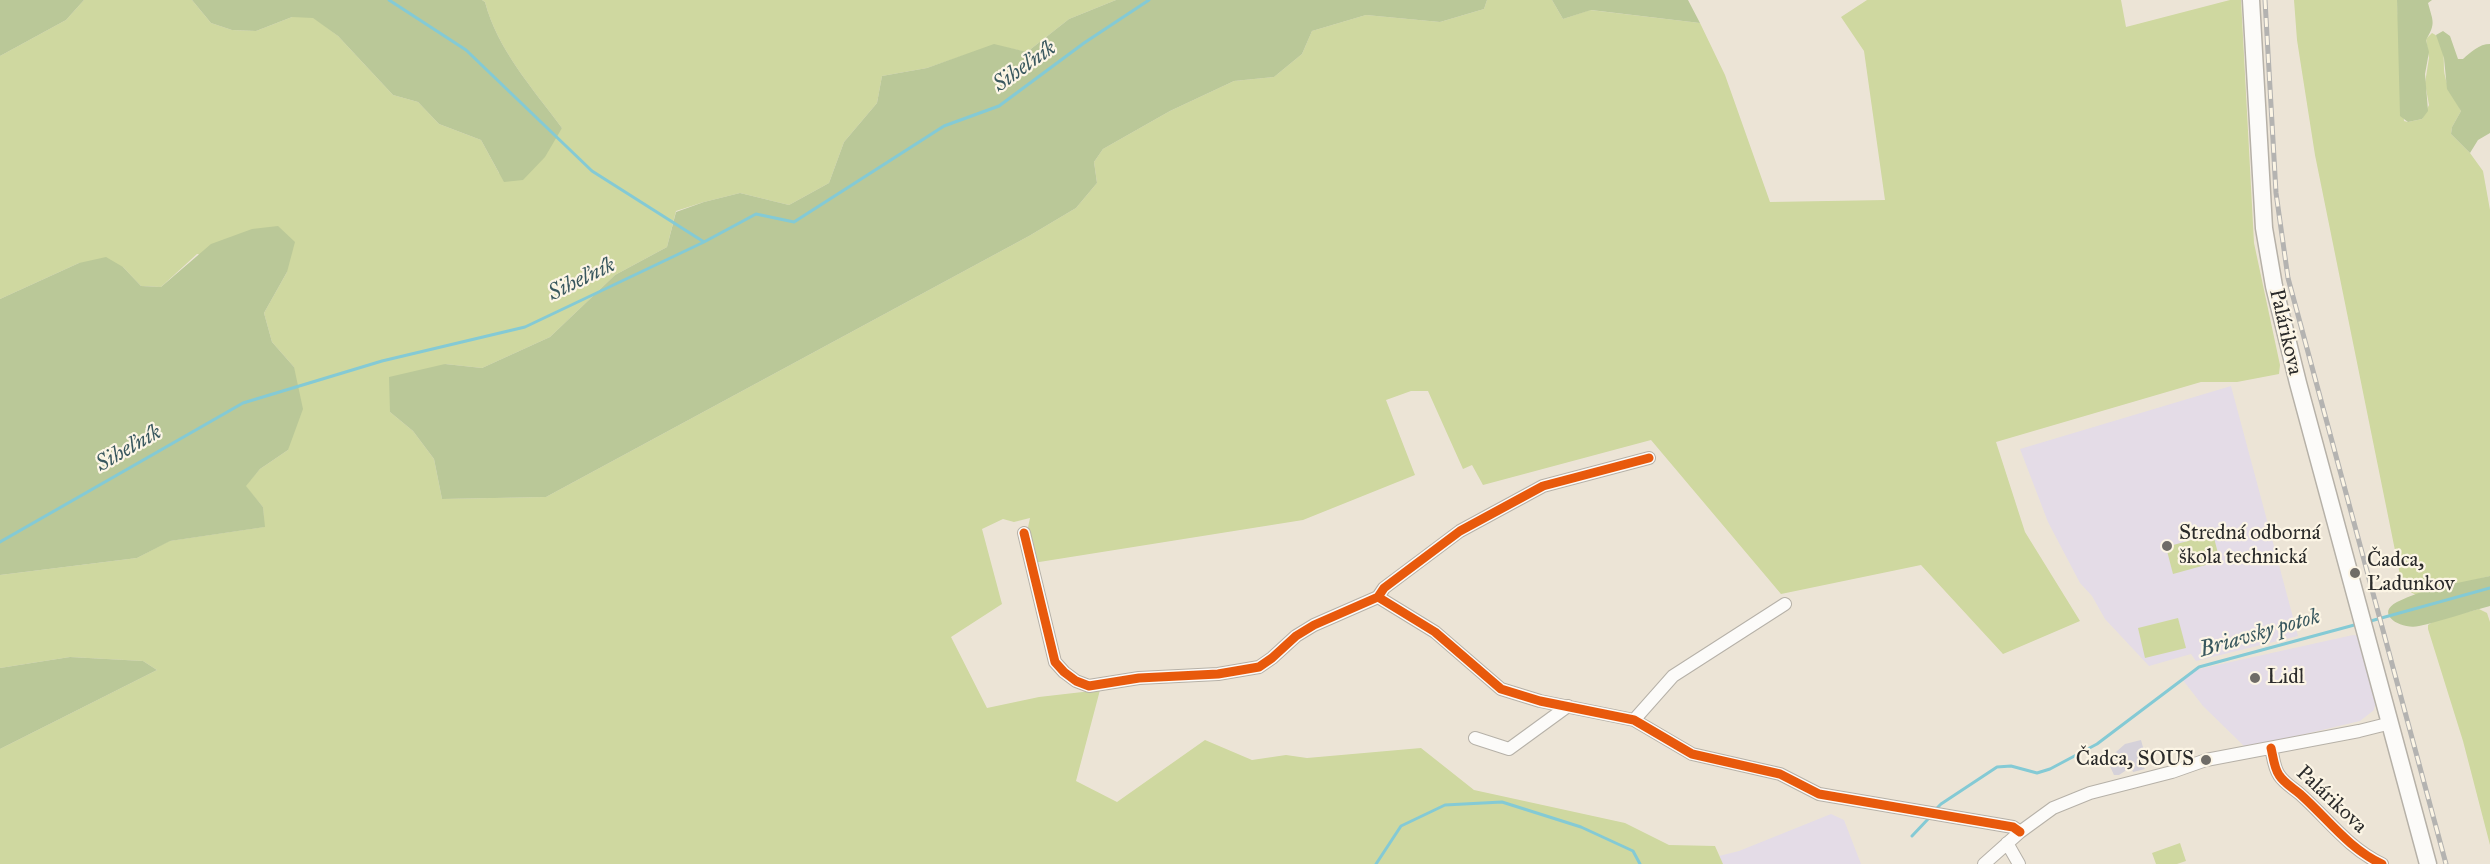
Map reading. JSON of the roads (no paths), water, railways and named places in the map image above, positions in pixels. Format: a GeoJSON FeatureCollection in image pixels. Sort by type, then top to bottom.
{"type":"FeatureCollection","features":[{"type":"Feature","properties":{"kind":"main road","name":"Palárikova"},"geometry":{"type":"LineString","coordinates":[[2251,0],[2266,239],[2274,286],[2362,625],[2391,723],[2428,864]]}},
{"type":"Feature","properties":{"kind":"street"},"geometry":{"type":"LineString","coordinates":[[1024,533],[1055,662],[1076,681],[1089,686],[1139,678],[1218,674],[1259,667],[1296,636],[1314,625],[1378,597],[1384,588],[1460,531],[1521,497],[1543,486],[1649,458]]}},
{"type":"Feature","properties":{"kind":"street"},"geometry":{"type":"LineString","coordinates":[[1378,597],[1435,632],[1501,688],[1540,701],[1634,720],[1692,754],[1780,774],[1819,794],[1957,816],[2013,827],[2020,832]]}},
{"type":"Feature","properties":{"kind":"street"},"geometry":{"type":"LineString","coordinates":[[1634,720],[1673,676],[1785,604]]}},
{"type":"Feature","properties":{"kind":"street"},"geometry":{"type":"LineString","coordinates":[[1475,738],[1509,749],[1568,706]]}},
{"type":"Feature","properties":{"kind":"street"},"geometry":{"type":"LineString","coordinates":[[1984,864],[2020,832],[2053,808],[2090,793],[2172,772],[2206,760],[2391,723]]}},
{"type":"Feature","properties":{"kind":"street","name":"Palárikova"},"geometry":{"type":"LineString","coordinates":[[2271,748],[2278,774],[2285,783],[2299,793],[2354,847],[2366,857],[2382,864]]}},
{"type":"Feature","properties":{"kind":"street"},"geometry":{"type":"LineString","coordinates":[[2007,843],[2019,864]]}},
{"type":"Feature","properties":{"kind":"waterway"},"geometry":{"type":"LineString","coordinates":[[389,0],[466,50],[592,171],[704,242]]}},
{"type":"Feature","properties":{"kind":"waterway","name":"Siheľník"},"geometry":{"type":"LineString","coordinates":[[0,542],[243,403],[382,361],[525,327],[704,242],[756,214],[794,222],[944,126],[999,106],[1084,43],[1149,0]]}},
{"type":"Feature","properties":{"kind":"waterway","name":"Briavsky potok"},"geometry":{"type":"LineString","coordinates":[[2367,622],[2490,588]]}},
{"type":"Feature","properties":{"kind":"waterway","name":"Briavsky potok"},"geometry":{"type":"LineString","coordinates":[[1935,810],[1997,767],[2011,766],[2037,773],[2050,769],[2097,744],[2199,667],[2358,624]]}},
{"type":"Feature","properties":{"kind":"waterway","name":"Briavsky potok"},"geometry":{"type":"LineString","coordinates":[[1376,864],[1401,826],[1445,805],[1502,802],[1581,827],[1633,851],[1640,864]]}},
{"type":"Feature","properties":{"kind":"waterway","name":"Briavsky potok"},"geometry":{"type":"LineString","coordinates":[[1912,836],[1929,818]]}},
{"type":"Feature","properties":{"kind":"railway"},"geometry":{"type":"LineString","coordinates":[[2265,0],[2276,193],[2288,278],[2446,864]]}},
{"type":"Feature","properties":{"kind":"place","name":"Stredná odborná škola technická"},"geometry":{"type":"Point","coordinates":[2167,546]}},
{"type":"Feature","properties":{"kind":"place","name":"Čadca, Ľadunkov"},"geometry":{"type":"Point","coordinates":[2355,573]}},
{"type":"Feature","properties":{"kind":"place","name":"Lidl"},"geometry":{"type":"Point","coordinates":[2255,678]}},
{"type":"Feature","properties":{"kind":"place","name":"Čadca, SOUS"},"geometry":{"type":"Point","coordinates":[2206,760]}}]}
